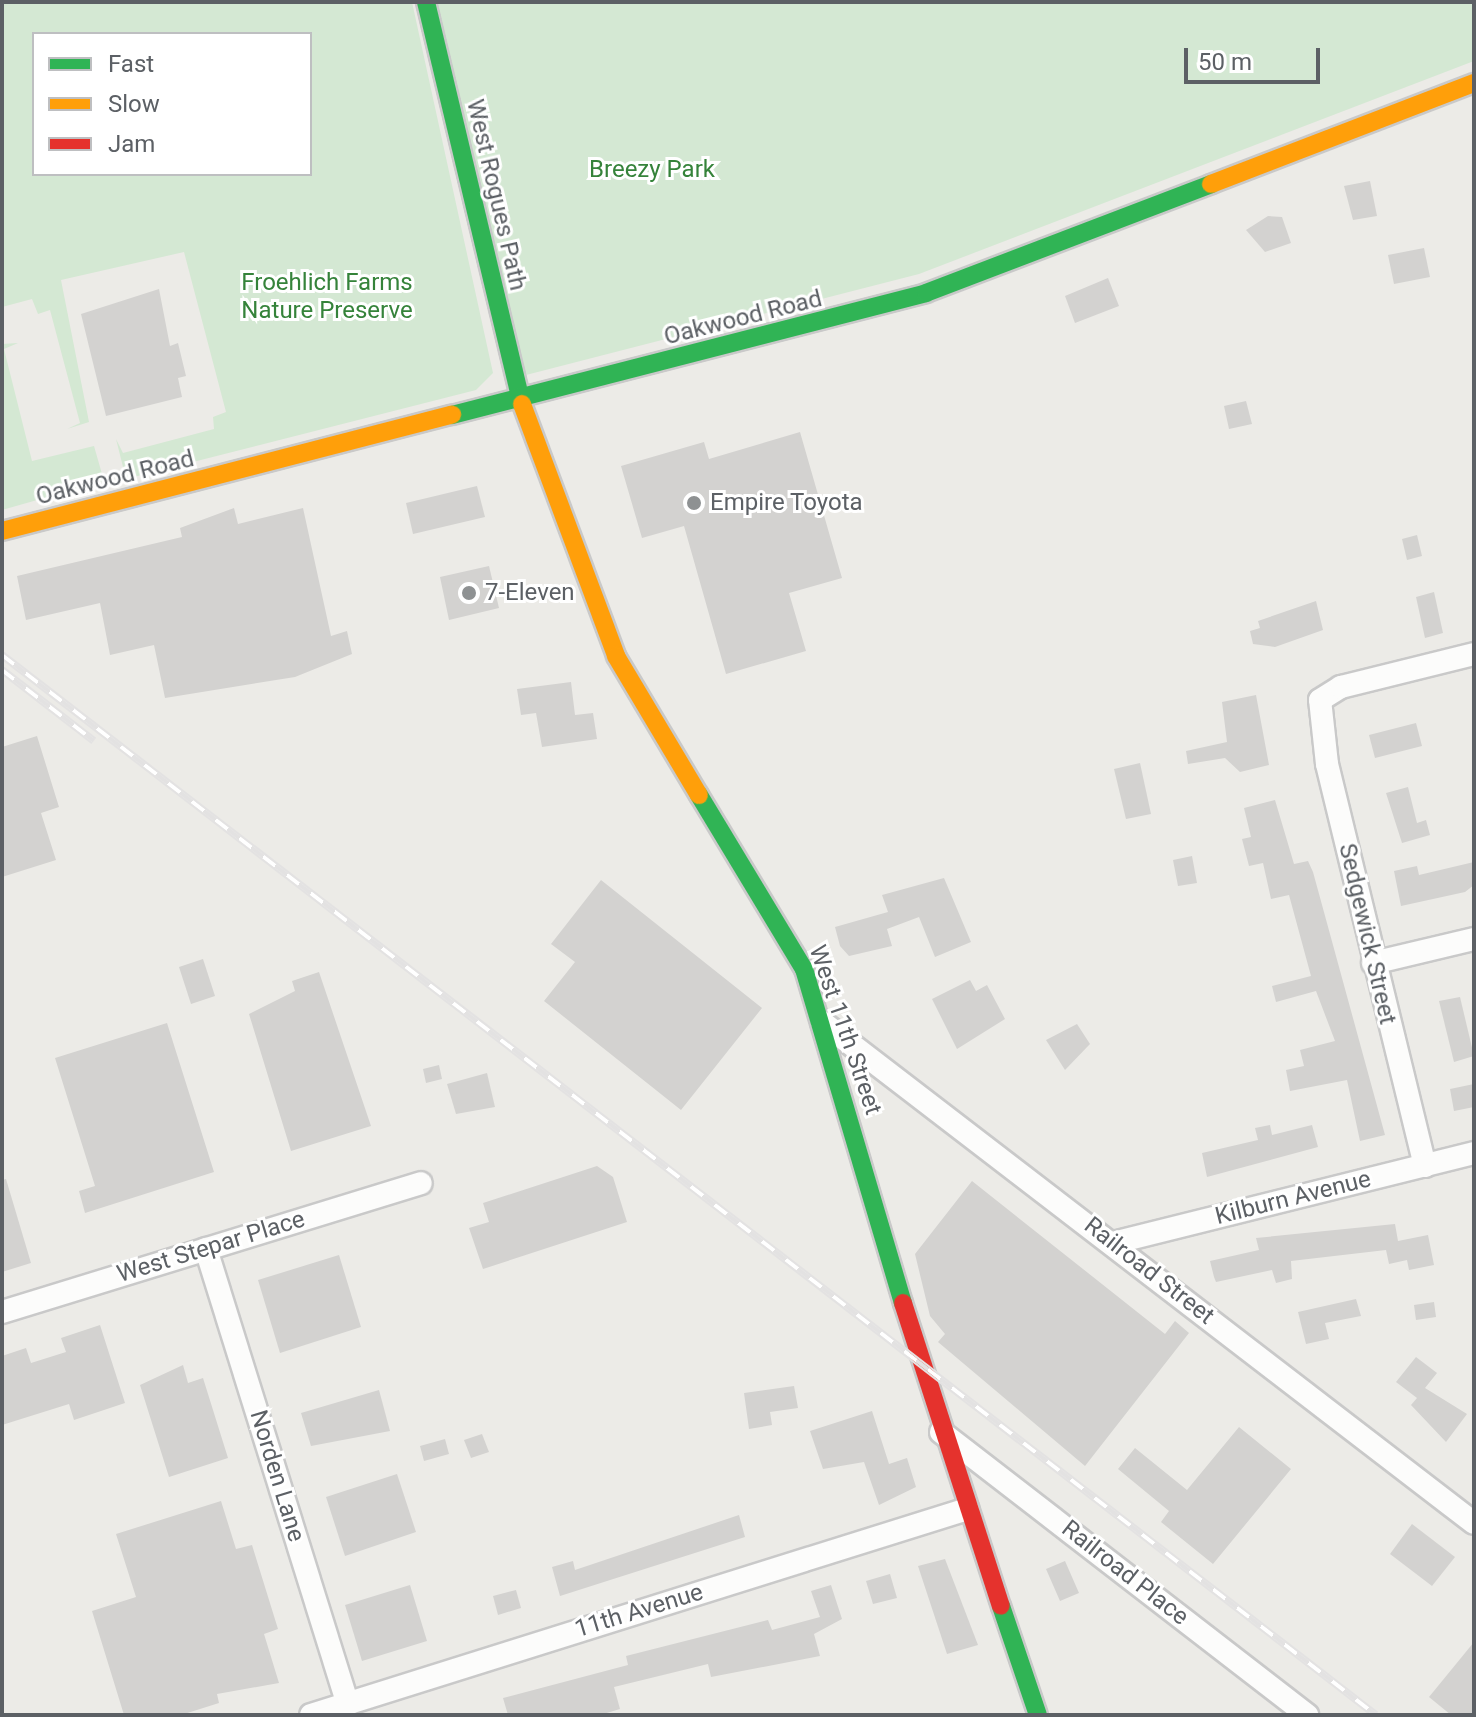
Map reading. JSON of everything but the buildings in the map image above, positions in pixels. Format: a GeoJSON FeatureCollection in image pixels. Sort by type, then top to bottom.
{"type":"FeatureCollection","features":[{"type":"Feature","properties":{"kind":"street","name":"West Rogues Path"},"geometry":{"type":"LineString","coordinates":[[426,2],[520,398]]}},
{"type":"Feature","properties":{"kind":"street","name":"Oakwood Road"},"geometry":{"type":"LineString","coordinates":[[2,531],[926,293],[1474,83]]}},
{"type":"Feature","properties":{"kind":"street","name":"West 11th Street"},"geometry":{"type":"LineString","coordinates":[[520,398],[616,656],[781,926],[822,1022],[941,1432],[1038,1715]]}},
{"type":"Feature","properties":{"kind":"street","name":"Sedgewick Street"},"geometry":{"type":"LineString","coordinates":[[1425,1166],[1373,963],[1319,726],[1320,700],[1341,687],[1474,654]]}},
{"type":"Feature","properties":{"kind":"street"},"geometry":{"type":"LineString","coordinates":[[1373,963],[1474,939]]}},
{"type":"Feature","properties":{"kind":"street","name":"Railroad Street"},"geometry":{"type":"LineString","coordinates":[[822,1022],[1474,1523]]}},
{"type":"Feature","properties":{"kind":"street","name":"Kilburn Avenue"},"geometry":{"type":"LineString","coordinates":[[1113,1243],[1474,1153]]}},
{"type":"Feature","properties":{"kind":"street","name":"West Stepar Place"},"geometry":{"type":"LineString","coordinates":[[2,1312],[421,1183]]}},
{"type":"Feature","properties":{"kind":"street","name":"Norden Lane"},"geometry":{"type":"LineString","coordinates":[[206,1249],[348,1704]]}},
{"type":"Feature","properties":{"kind":"street","name":"Railroad Place"},"geometry":{"type":"LineString","coordinates":[[941,1432],[1307,1715]]}},
{"type":"Feature","properties":{"kind":"street","name":"11th Avenue"},"geometry":{"type":"LineString","coordinates":[[311,1715],[967,1509]]}},
{"type":"Feature","properties":{"kind":"green space","name":"Froehlich Farms Nature Preserve"},"geometry":{"type":"Polygon","coordinates":[[[2,2],[412,2],[493,373],[476,390],[126,479],[116,439],[123,453],[214,429],[213,417],[226,412],[184,252],[61,280],[89,422],[67,429],[80,423],[50,310],[38,314],[32,299],[2,307],[2,2]]]}},
{"type":"Feature","properties":{"kind":"green space","name":"Breezy Park"},"geometry":{"type":"Polygon","coordinates":[[[437,2],[1474,2],[1474,61],[919,274],[526,375],[437,2]]]}},
{"type":"Feature","properties":{"kind":"green space"},"geometry":{"type":"Polygon","coordinates":[[[18,343],[4,349],[32,461],[94,446],[104,481],[2,510],[2,344],[18,343]]]}},
{"type":"Feature","properties":{"kind":"railway"},"geometry":{"type":"LineString","coordinates":[[2,655],[1376,1715]]}},
{"type":"Feature","properties":{"kind":"railway"},"geometry":{"type":"LineString","coordinates":[[2,670],[94,741]]}},
{"type":"Feature","properties":{"kind":"traffic: fast"},"geometry":{"type":"LineString","coordinates":[[426,2],[522,404]]}},
{"type":"Feature","properties":{"kind":"traffic: fast"},"geometry":{"type":"LineString","coordinates":[[452,415],[926,293],[1211,184]]}},
{"type":"Feature","properties":{"kind":"traffic: fast"},"geometry":{"type":"LineString","coordinates":[[699,795],[804,969],[903,1303]]}},
{"type":"Feature","properties":{"kind":"traffic: fast"},"geometry":{"type":"LineString","coordinates":[[1001,1606],[1038,1715]]}},
{"type":"Feature","properties":{"kind":"traffic: slow"},"geometry":{"type":"LineString","coordinates":[[1211,184],[1474,83]]}},
{"type":"Feature","properties":{"kind":"traffic: slow"},"geometry":{"type":"LineString","coordinates":[[522,404],[616,656],[699,795]]}},
{"type":"Feature","properties":{"kind":"traffic: slow"},"geometry":{"type":"LineString","coordinates":[[2,531],[452,415]]}},
{"type":"Feature","properties":{"kind":"traffic: jam"},"geometry":{"type":"LineString","coordinates":[[903,1303],[1001,1606]]}},
{"type":"Feature","properties":{"kind":"place","name":"Empire Toyota"},"geometry":{"type":"Point","coordinates":[694,503]}},
{"type":"Feature","properties":{"kind":"place","name":"7-Eleven"},"geometry":{"type":"Point","coordinates":[469,593]}}]}
